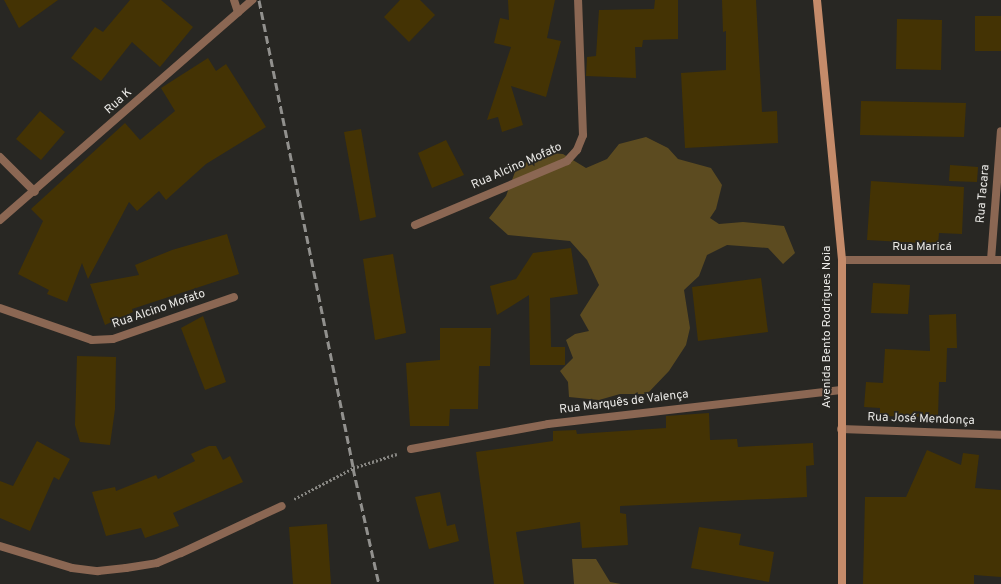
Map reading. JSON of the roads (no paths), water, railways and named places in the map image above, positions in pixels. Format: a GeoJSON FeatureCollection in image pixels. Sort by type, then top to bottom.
{"type":"FeatureCollection","features":[{"type":"Feature","properties":{"kind":"street"},"geometry":{"type":"LineString","coordinates":[[234,0],[238,12]]}},
{"type":"Feature","properties":{"kind":"street","name":"Rua K"},"geometry":{"type":"LineString","coordinates":[[0,220],[35,192],[252,0]]}},
{"type":"Feature","properties":{"kind":"street","name":"Rua Alcino Mofato"},"geometry":{"type":"LineString","coordinates":[[415,225],[567,161],[577,150],[583,135],[578,0]]}},
{"type":"Feature","properties":{"kind":"street","name":"Avenida Bento Rodrigues Noia"},"geometry":{"type":"LineString","coordinates":[[817,0],[842,260],[842,584]]}},
{"type":"Feature","properties":{"kind":"street","name":"Rua Tacara"},"geometry":{"type":"LineString","coordinates":[[991,260],[1001,131]]}},
{"type":"Feature","properties":{"kind":"street"},"geometry":{"type":"LineString","coordinates":[[0,157],[35,192]]}},
{"type":"Feature","properties":{"kind":"street","name":"Rua Maricá"},"geometry":{"type":"LineString","coordinates":[[842,260],[1001,260]]}},
{"type":"Feature","properties":{"kind":"street","name":"Rua Alcino Mofato"},"geometry":{"type":"LineString","coordinates":[[0,308],[92,340],[113,339],[234,297]]}},
{"type":"Feature","properties":{"kind":"street","name":"Rua Marquês de Valença"},"geometry":{"type":"LineString","coordinates":[[411,450],[548,424],[841,390]]}},
{"type":"Feature","properties":{"kind":"street","name":"Rua José Mendonça"},"geometry":{"type":"LineString","coordinates":[[841,429],[1001,434]]}},
{"type":"Feature","properties":{"kind":"street"},"geometry":{"type":"LineString","coordinates":[[0,546],[72,568],[98,571],[126,568],[157,563],[175,556],[282,506]]}},
{"type":"Feature","properties":{"kind":"railway"},"geometry":{"type":"LineString","coordinates":[[259,0],[353,468],[379,584]]}}]}
